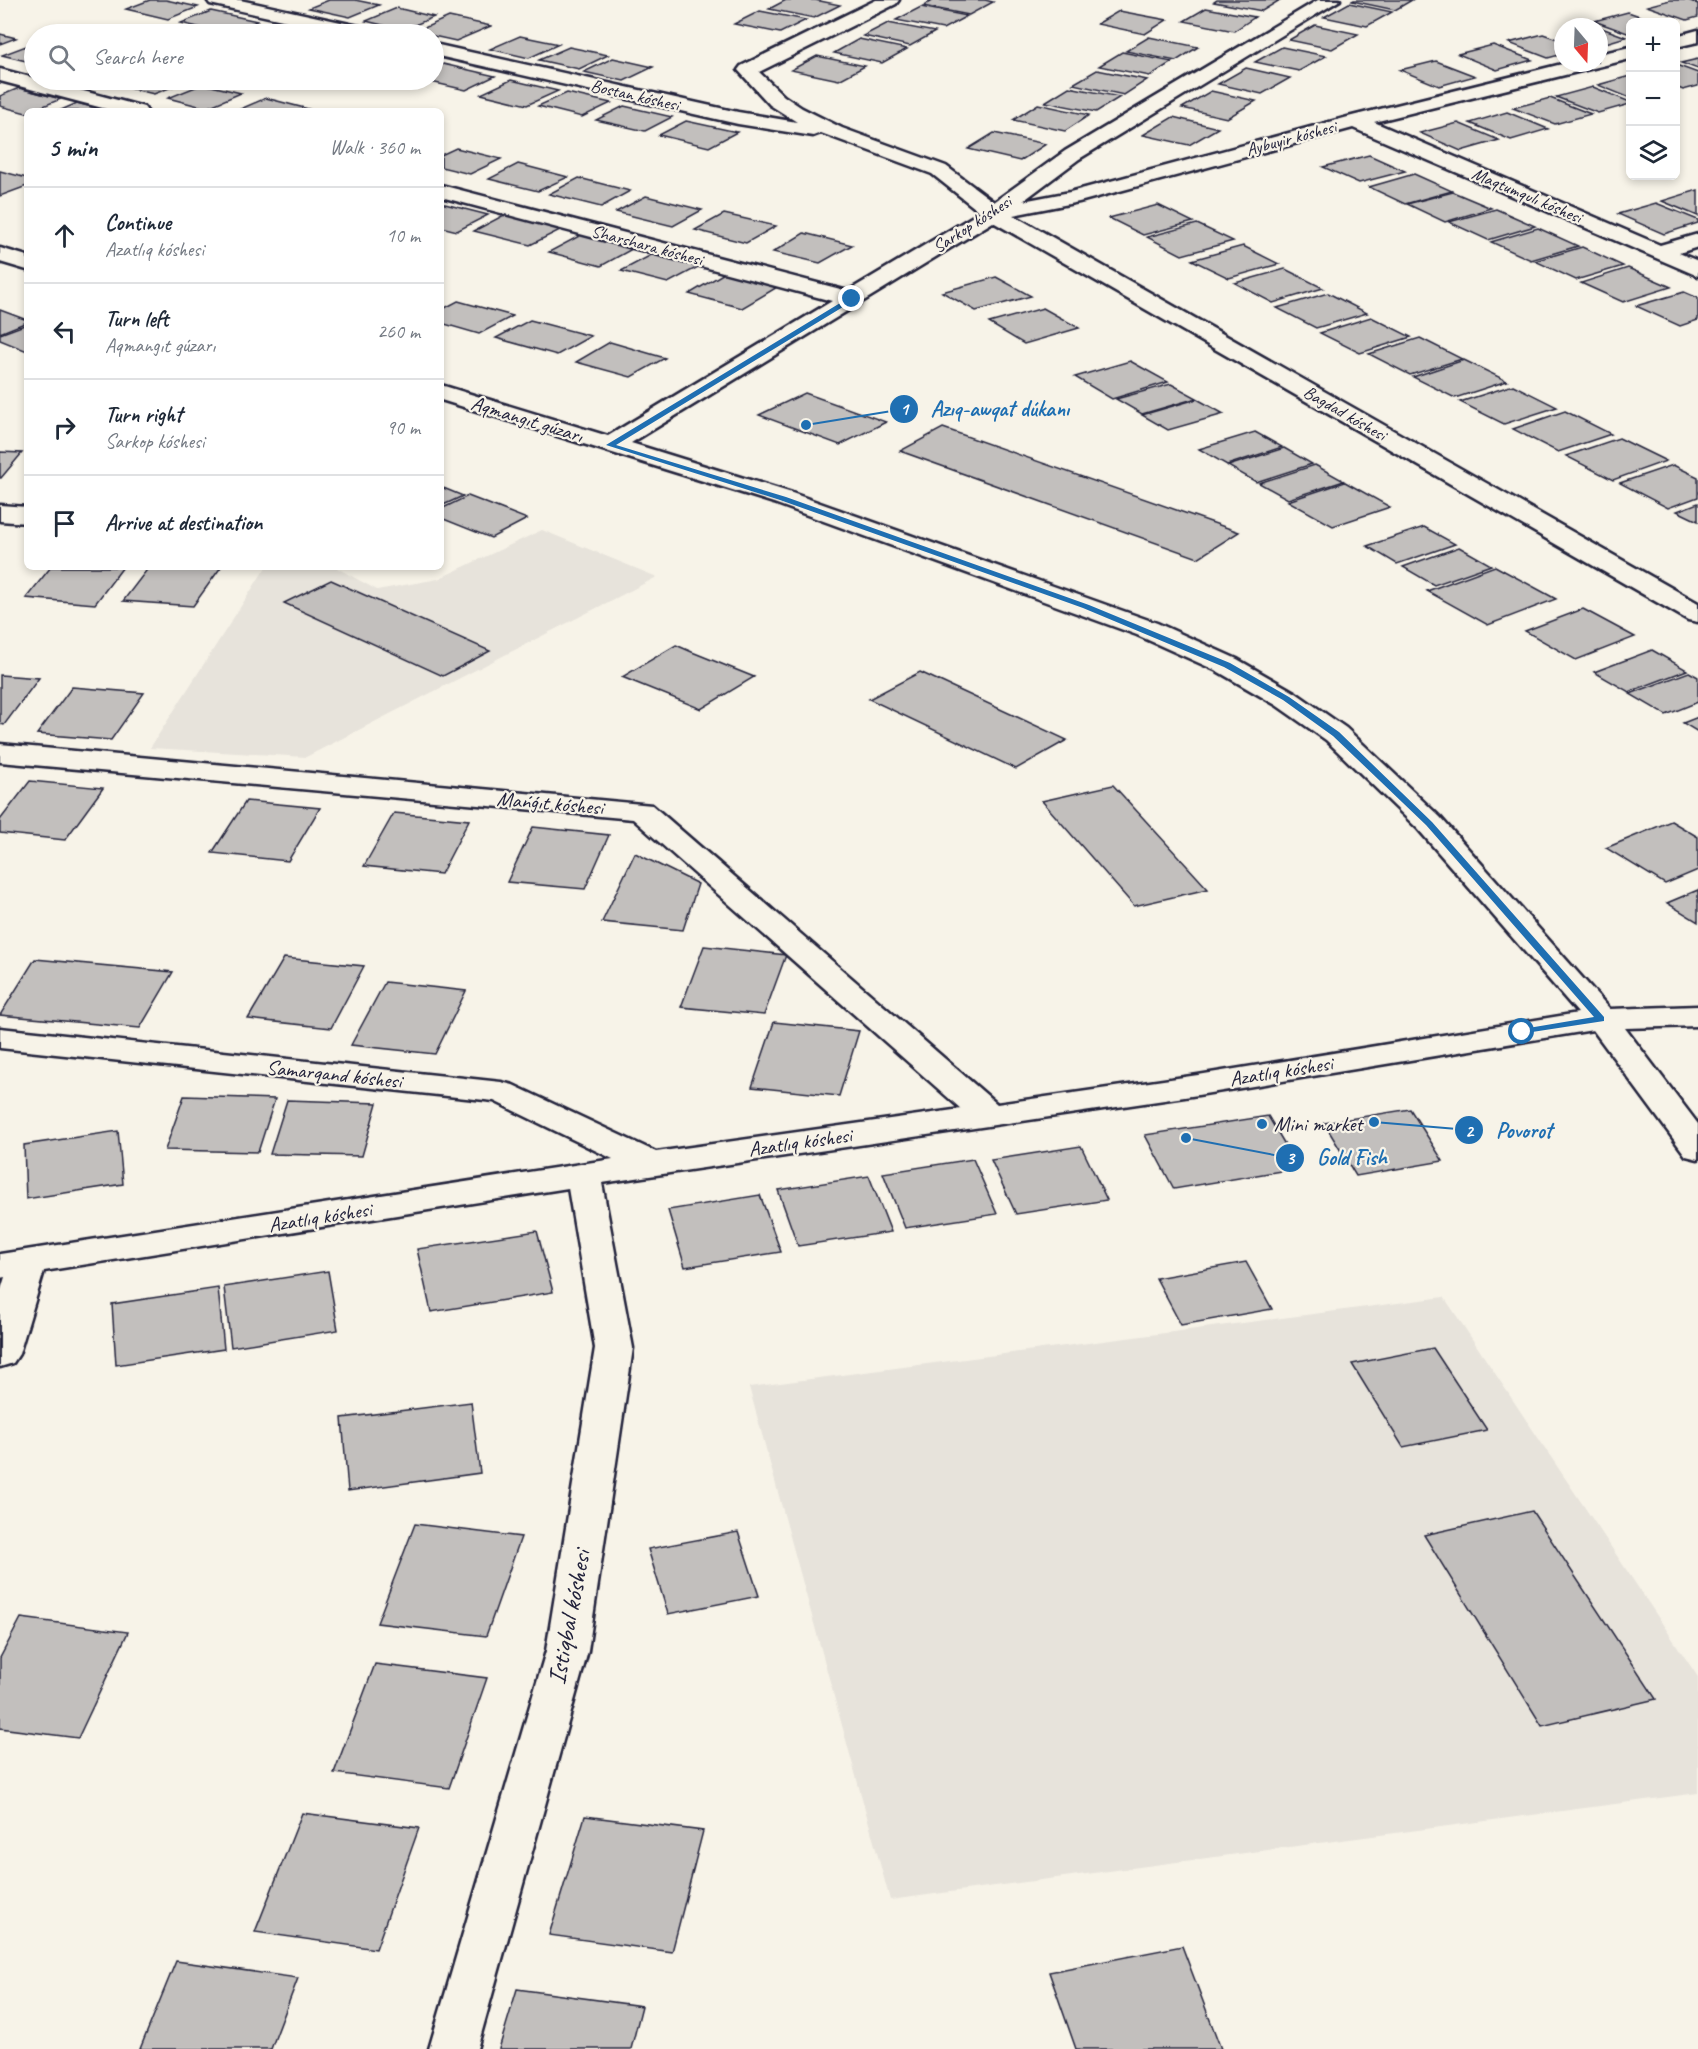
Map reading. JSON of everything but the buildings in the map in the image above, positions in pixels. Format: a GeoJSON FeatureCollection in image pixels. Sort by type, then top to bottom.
{"type":"FeatureCollection","features":[{"type":"Feature","properties":{"kind":"street"},"geometry":{"type":"LineString","coordinates":[[216,0],[323,24]]}},
{"type":"Feature","properties":{"kind":"street"},"geometry":{"type":"LineString","coordinates":[[838,134],[780,103],[760,88],[748,70],[890,0]]}},
{"type":"Feature","properties":{"kind":"street","name":"Sarkop kóshesi"},"geometry":{"type":"LineString","coordinates":[[610,445],[993,213],[1072,155],[1331,0]]}},
{"type":"Feature","properties":{"kind":"street"},"geometry":{"type":"LineString","coordinates":[[1680,41],[1698,36]]}},
{"type":"Feature","properties":{"kind":"street","name":"Bostan kóshesi"},"geometry":{"type":"LineString","coordinates":[[444,51],[738,118],[838,134]]}},
{"type":"Feature","properties":{"kind":"street"},"geometry":{"type":"LineString","coordinates":[[1608,58],[1626,54]]}},
{"type":"Feature","properties":{"kind":"street","name":"Aybuyir kóshesi"},"geometry":{"type":"LineString","coordinates":[[993,213],[1072,198],[1355,121],[1554,72]]}},
{"type":"Feature","properties":{"kind":"street"},"geometry":{"type":"LineString","coordinates":[[0,75],[24,81]]}},
{"type":"Feature","properties":{"kind":"street"},"geometry":{"type":"LineString","coordinates":[[57,90],[126,108]]}},
{"type":"Feature","properties":{"kind":"street","name":"Maqtumqulı kóshesi"},"geometry":{"type":"LineString","coordinates":[[1355,121],[1698,269]]}},
{"type":"Feature","properties":{"kind":"street","name":"Bagdad kóshesi"},"geometry":{"type":"LineString","coordinates":[[838,134],[937,169],[965,187],[993,213],[1698,614]]}},
{"type":"Feature","properties":{"kind":"street","name":"Sharshara kóshesi"},"geometry":{"type":"LineString","coordinates":[[444,192],[852,299]]}},
{"type":"Feature","properties":{"kind":"street"},"geometry":{"type":"LineString","coordinates":[[1659,252],[1698,240]]}},
{"type":"Feature","properties":{"kind":"street"},"geometry":{"type":"LineString","coordinates":[[0,255],[24,262]]}},
{"type":"Feature","properties":{"kind":"street","name":"Aqmangıt gúzarı"},"geometry":{"type":"LineString","coordinates":[[444,393],[783,498],[1086,607],[1227,665],[1286,699],[1336,734],[1429,824],[1601,1019],[1698,1148]]}},
{"type":"Feature","properties":{"kind":"street"},"geometry":{"type":"LineString","coordinates":[[0,513],[24,515]]}},
{"type":"Feature","properties":{"kind":"street","name":"Mańǵıt kóshesi"},"geometry":{"type":"LineString","coordinates":[[0,753],[641,811],[988,1114]]}},
{"type":"Feature","properties":{"kind":"street","name":"Azatlıq kóshesi"},"geometry":{"type":"LineString","coordinates":[[14,1264],[652,1164],[1198,1085],[1601,1019],[1698,1016]]}},
{"type":"Feature","properties":{"kind":"street","name":"Samarqand kóshesi"},"geometry":{"type":"LineString","coordinates":[[0,1038],[501,1092],[652,1164]]}},
{"type":"Feature","properties":{"kind":"street","name":"Istiqbal kóshesi"},"geometry":{"type":"LineString","coordinates":[[453,2049],[567,1652],[614,1348],[583,1176]]}},
{"type":"Feature","properties":{"kind":"street"},"geometry":{"type":"LineString","coordinates":[[0,1354],[14,1264]]}},
{"type":"Feature","properties":{"kind":"shaded area"},"geometry":{"type":"Polygon","coordinates":[[[542,530],[657,577],[306,757],[150,748],[264,570],[340,570],[377,590],[438,579],[542,530]]]}},
{"type":"Feature","properties":{"kind":"shaded area"},"geometry":{"type":"Polygon","coordinates":[[[1444,1297],[1698,1677],[1698,1793],[890,1900],[749,1387],[1444,1297]]]}},
{"type":"Feature","properties":{"kind":"place","name":"Azıq-awqat dúkanı"},"geometry":{"type":"Point","coordinates":[806,425]}},
{"type":"Feature","properties":{"kind":"place","name":"Povorot"},"geometry":{"type":"Point","coordinates":[1374,1122]}},
{"type":"Feature","properties":{"kind":"place","name":"Mini market"},"geometry":{"type":"Point","coordinates":[1262,1124]}},
{"type":"Feature","properties":{"kind":"place","name":"Gold Fish"},"geometry":{"type":"Point","coordinates":[1186,1138]}},
{"type":"Feature","properties":{"kind":"route"},"geometry":{"type":"LineString","coordinates":[[852,299],[610,445],[783,498],[1086,607],[1147,630],[1227,665],[1286,699],[1336,734],[1429,824],[1601,1019],[1522,1032]]}}]}
